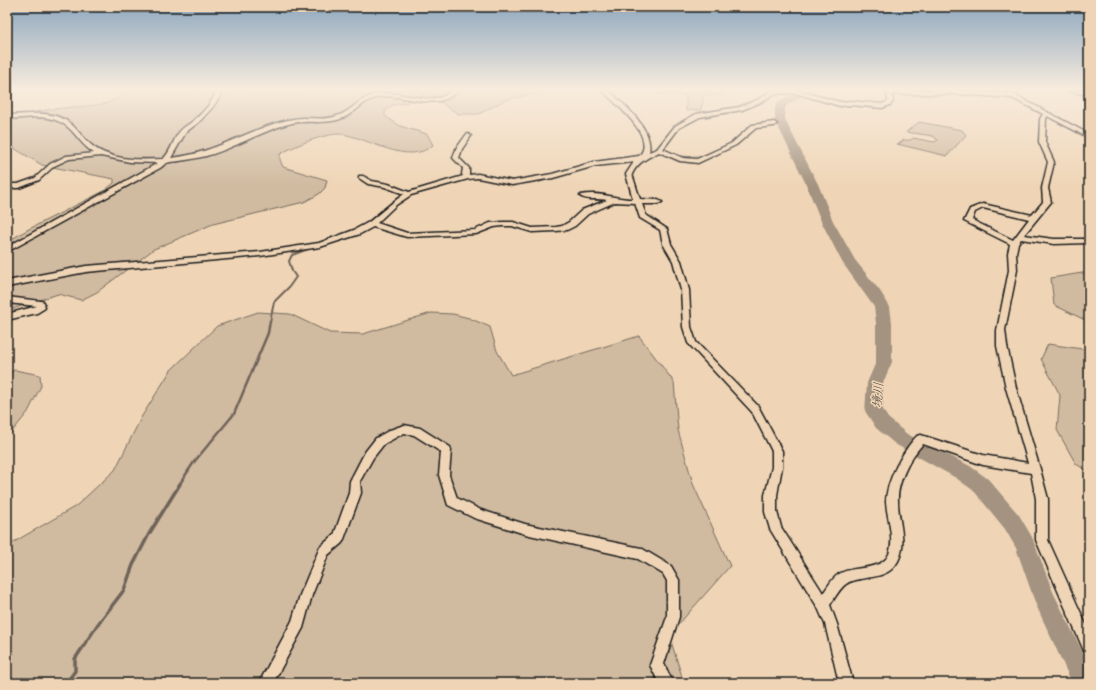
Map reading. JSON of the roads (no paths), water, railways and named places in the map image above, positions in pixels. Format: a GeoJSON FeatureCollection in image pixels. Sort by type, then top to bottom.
{"type":"FeatureCollection","features":[{"type":"Feature","properties":{"kind":"street"},"geometry":{"type":"LineString","coordinates":[[64,122],[87,145],[104,154],[137,161],[165,160],[202,155],[261,130],[288,122]]}},
{"type":"Feature","properties":{"kind":"street"},"geometry":{"type":"LineString","coordinates":[[7,250],[158,167],[170,155],[183,131],[195,122]]}},
{"type":"Feature","properties":{"kind":"street"},"geometry":{"type":"LineString","coordinates":[[636,122],[644,133],[647,146],[644,157],[633,166],[629,174],[632,188],[643,216],[663,229],[668,244],[677,261],[685,290],[687,327],[692,343],[755,409],[777,451],[777,467],[771,495],[771,512],[776,529],[823,604],[831,624],[846,683]]}},
{"type":"Feature","properties":{"kind":"street"},"geometry":{"type":"LineString","coordinates":[[7,284],[116,266],[260,254],[317,245],[357,232],[372,224],[407,194],[466,176],[478,176],[512,183],[553,176],[594,164],[633,160],[644,157],[659,150],[677,127],[685,122]]}},
{"type":"Feature","properties":{"kind":"street"},"geometry":{"type":"LineString","coordinates":[[1043,122],[1042,142],[1051,162],[1045,188],[1047,202],[1017,240],[1012,253],[1013,270],[1001,330],[1002,346],[1013,394],[1035,469],[1042,499],[1042,540],[1089,646]]}},
{"type":"Feature","properties":{"kind":"street"},"geometry":{"type":"LineString","coordinates":[[1062,122],[1089,136]]}},
{"type":"Feature","properties":{"kind":"street"},"geometry":{"type":"LineString","coordinates":[[659,150],[682,160],[698,161],[734,144],[754,126],[774,124]]}},
{"type":"Feature","properties":{"kind":"street"},"geometry":{"type":"LineString","coordinates":[[466,176],[466,168],[456,158],[456,156],[462,142],[468,136]]}},
{"type":"Feature","properties":{"kind":"street"},"geometry":{"type":"LineString","coordinates":[[7,186],[19,186],[38,179],[52,165],[68,157],[104,154]]}},
{"type":"Feature","properties":{"kind":"street"},"geometry":{"type":"LineString","coordinates":[[361,177],[370,183],[386,185],[407,194]]}},
{"type":"Feature","properties":{"kind":"street"},"geometry":{"type":"LineString","coordinates":[[583,196],[600,196],[613,200],[658,202]]}},
{"type":"Feature","properties":{"kind":"street"},"geometry":{"type":"LineString","coordinates":[[372,224],[407,235],[476,232],[492,225],[503,224],[513,224],[532,230],[556,229],[564,228],[572,224],[585,212],[613,200]]}},
{"type":"Feature","properties":{"kind":"street"},"geometry":{"type":"LineString","coordinates":[[1034,218],[983,206],[975,208],[970,213],[968,221],[1017,240],[1057,242],[1089,241]]}},
{"type":"Feature","properties":{"kind":"street"},"geometry":{"type":"LineString","coordinates":[[7,300],[41,304],[41,308],[34,312],[7,316]]}},
{"type":"Feature","properties":{"kind":"street"},"geometry":{"type":"LineString","coordinates":[[266,683],[298,623],[306,594],[324,551],[338,539],[356,493],[355,481],[369,455],[380,441],[404,429],[416,431],[446,450],[444,475],[452,501],[478,514],[525,529],[623,549],[640,554],[667,570],[673,580],[673,617],[657,664],[666,683]]}},
{"type":"Feature","properties":{"kind":"street"},"geometry":{"type":"LineString","coordinates":[[823,604],[843,578],[881,569],[893,560],[897,547],[892,499],[905,461],[917,442],[921,439],[983,460],[1035,469]]}},
{"type":"Feature","properties":{"kind":"waterway","name":"境川"},"geometry":{"type":"LineString","coordinates":[[781,122],[812,184],[827,221],[849,262],[875,295],[882,307],[884,323],[884,362],[875,383],[874,411],[882,423],[901,439],[963,472],[981,485],[1012,522],[1025,544],[1044,597],[1085,683]]}},
{"type":"Feature","properties":{"kind":"waterway"},"geometry":{"type":"LineString","coordinates":[[679,156],[694,157],[714,152],[733,141],[749,127],[762,123]]}},
{"type":"Feature","properties":{"kind":"waterway"},"geometry":{"type":"LineString","coordinates":[[539,182],[577,171]]}},
{"type":"Feature","properties":{"kind":"waterway"},"geometry":{"type":"LineString","coordinates":[[409,192],[472,174],[513,180]]}},
{"type":"Feature","properties":{"kind":"waterway"},"geometry":{"type":"LineString","coordinates":[[352,231],[368,222],[400,196],[409,192]]}},
{"type":"Feature","properties":{"kind":"waterway"},"geometry":{"type":"LineString","coordinates":[[270,322],[274,302],[289,287],[296,277],[292,271],[289,261],[292,255],[311,248]]}},
{"type":"Feature","properties":{"kind":"waterway"},"geometry":{"type":"LineString","coordinates":[[179,485],[194,462],[234,414],[268,333],[270,321]]}},
{"type":"Feature","properties":{"kind":"waterway"},"geometry":{"type":"LineString","coordinates":[[66,683],[75,671],[75,659],[98,624],[124,590],[133,565],[149,534],[180,484]]}}]}
